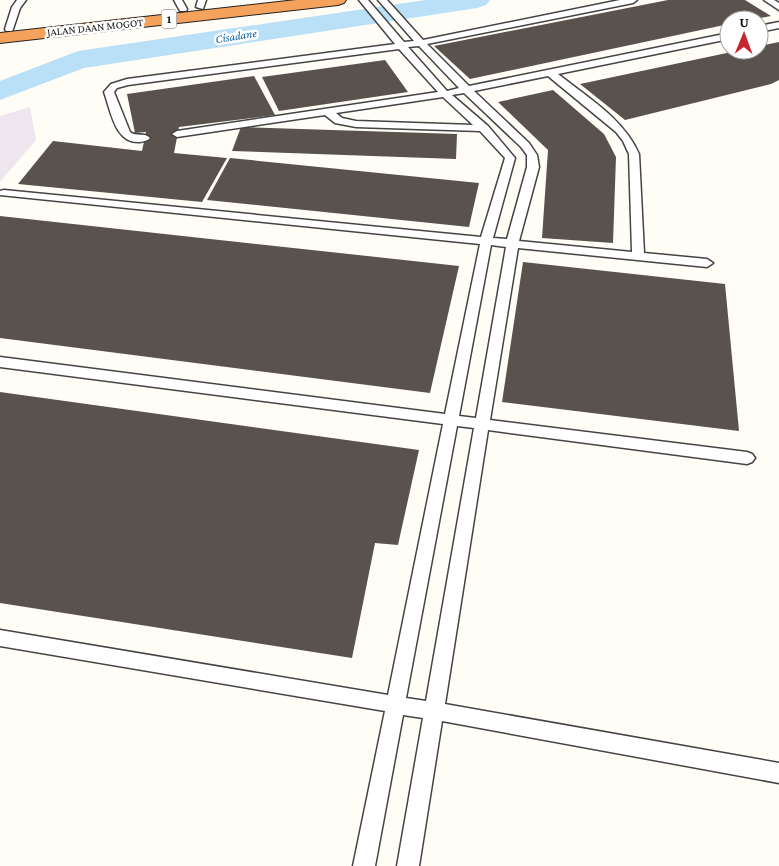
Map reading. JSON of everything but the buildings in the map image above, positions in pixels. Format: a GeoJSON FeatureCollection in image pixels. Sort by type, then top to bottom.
{"type":"FeatureCollection","features":[{"type":"Feature","properties":{"kind":"highway","name":"JALAN DAAN MOGOT"},"geometry":{"type":"LineString","coordinates":[[3,32],[181,4],[256,0]]}},
{"type":"Feature","properties":{"kind":"highway","name":"JALAN DAAN MOGOT"},"geometry":{"type":"LineString","coordinates":[[3,32],[338,0]]}},
{"type":"Feature","properties":{"kind":"lane"},"geometry":{"type":"LineString","coordinates":[[3,32],[16,7],[22,0]]}},
{"type":"Feature","properties":{"kind":"lane"},"geometry":{"type":"LineString","coordinates":[[382,0],[465,90],[525,145],[532,155],[533,167],[512,245],[408,866]]}},
{"type":"Feature","properties":{"kind":"lane"},"geometry":{"type":"LineString","coordinates":[[145,138],[132,138],[124,134],[109,92],[114,86],[127,82],[420,43],[633,0]]}},
{"type":"Feature","properties":{"kind":"lane"},"geometry":{"type":"LineString","coordinates":[[768,0],[779,7]]}},
{"type":"Feature","properties":{"kind":"lane"},"geometry":{"type":"LineString","coordinates":[[364,1],[400,46],[445,94],[484,128],[510,158],[486,242],[364,866]]}},
{"type":"Feature","properties":{"kind":"lane"},"geometry":{"type":"LineString","coordinates":[[177,134],[445,94],[719,38]]}},
{"type":"Feature","properties":{"kind":"lane"},"geometry":{"type":"LineString","coordinates":[[551,73],[620,130],[628,140],[634,154],[638,257]]}},
{"type":"Feature","properties":{"kind":"lane"},"geometry":{"type":"LineString","coordinates":[[326,112],[339,121],[356,124],[484,128]]}},
{"type":"Feature","properties":{"kind":"lane"},"geometry":{"type":"LineString","coordinates":[[4,193],[707,263]]}},
{"type":"Feature","properties":{"kind":"lane"},"geometry":{"type":"LineString","coordinates":[[0,362],[747,458]]}},
{"type":"Feature","properties":{"kind":"lane"},"geometry":{"type":"LineString","coordinates":[[0,638],[434,711],[779,773]]}},
{"type":"Feature","properties":{"kind":"shaded area"},"geometry":{"type":"Polygon","coordinates":[[[30,107],[36,140],[0,182],[0,116],[30,107]]]}},
{"type":"Feature","properties":{"kind":"waterway","name":"Cisadane"},"geometry":{"type":"LineString","coordinates":[[0,91],[78,60],[477,0]]}}]}
